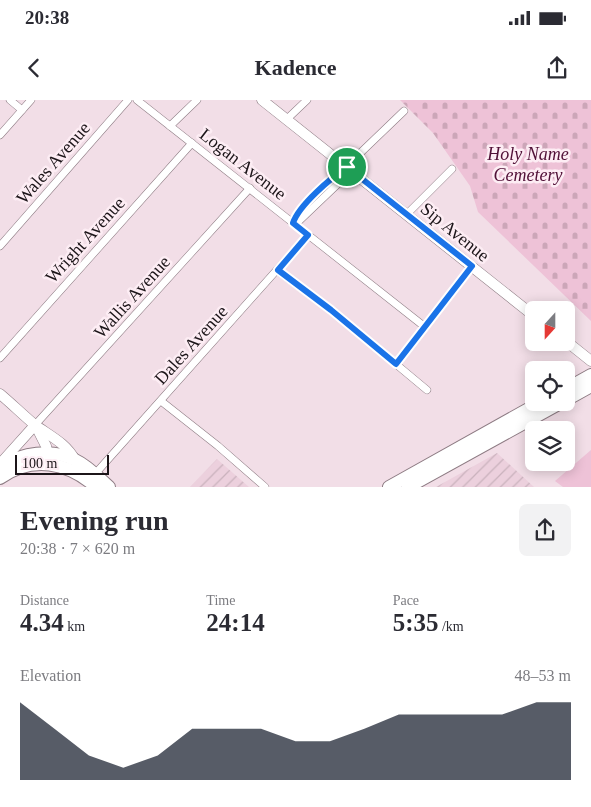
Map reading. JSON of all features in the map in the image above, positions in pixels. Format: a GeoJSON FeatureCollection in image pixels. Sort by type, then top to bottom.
{"type":"FeatureCollection","features":[{"type":"Feature","properties":{"kind":"highway"},"geometry":{"type":"LineString","coordinates":[[575,383],[591,375]]}},
{"type":"Feature","properties":{"kind":"highway"},"geometry":{"type":"LineString","coordinates":[[575,395],[591,386]]}},
{"type":"Feature","properties":{"kind":"highway"},"geometry":{"type":"LineString","coordinates":[[389,487],[525,411]]}},
{"type":"Feature","properties":{"kind":"highway"},"geometry":{"type":"LineString","coordinates":[[408,487],[546,411]]}},
{"type":"Feature","properties":{"kind":"highway"},"geometry":{"type":"LineString","coordinates":[[0,465],[25,455],[75,460],[95,480]]}},
{"type":"Feature","properties":{"kind":"highway"},"geometry":{"type":"LineString","coordinates":[[0,478],[26,466],[51,458],[109,487]]}},
{"type":"Feature","properties":{"kind":"street"},"geometry":{"type":"LineString","coordinates":[[10,100],[22,110]]}},
{"type":"Feature","properties":{"kind":"street"},"geometry":{"type":"LineString","coordinates":[[0,135],[31,100]]}},
{"type":"Feature","properties":{"kind":"street","name":"Wales Avenue"},"geometry":{"type":"LineString","coordinates":[[0,246],[128,100]]}},
{"type":"Feature","properties":{"kind":"street","name":"Logan Avenue"},"geometry":{"type":"LineString","coordinates":[[137,100],[425,327]]}},
{"type":"Feature","properties":{"kind":"street"},"geometry":{"type":"LineString","coordinates":[[170,126],[197,100]]}},
{"type":"Feature","properties":{"kind":"street","name":"Sip Avenue"},"geometry":{"type":"LineString","coordinates":[[262,100],[525,309]]}},
{"type":"Feature","properties":{"kind":"street"},"geometry":{"type":"LineString","coordinates":[[287,119],[307,100]]}},
{"type":"Feature","properties":{"kind":"street"},"geometry":{"type":"LineString","coordinates":[[293,223],[300,220],[343,179],[347,167],[404,111]]}},
{"type":"Feature","properties":{"kind":"street","name":"Wright Avenue"},"geometry":{"type":"LineString","coordinates":[[0,358],[192,142]]}},
{"type":"Feature","properties":{"kind":"street"},"geometry":{"type":"LineString","coordinates":[[407,214],[452,169]]}},
{"type":"Feature","properties":{"kind":"street","name":"Wallis Avenue"},"geometry":{"type":"LineString","coordinates":[[36,425],[250,188]]}},
{"type":"Feature","properties":{"kind":"street","name":"Dales Avenue"},"geometry":{"type":"LineString","coordinates":[[95,480],[161,401],[308,235]]}},
{"type":"Feature","properties":{"kind":"street"},"geometry":{"type":"LineString","coordinates":[[396,364],[472,266]]}},
{"type":"Feature","properties":{"kind":"street"},"geometry":{"type":"LineString","coordinates":[[278,270],[331,310],[427,390]]}},
{"type":"Feature","properties":{"kind":"street"},"geometry":{"type":"LineString","coordinates":[[575,349],[591,361]]}},
{"type":"Feature","properties":{"kind":"street"},"geometry":{"type":"LineString","coordinates":[[0,394],[36,425],[71,451],[75,460]]}},
{"type":"Feature","properties":{"kind":"street"},"geometry":{"type":"LineString","coordinates":[[161,401],[218,446],[265,487]]}},
{"type":"Feature","properties":{"kind":"street"},"geometry":{"type":"LineString","coordinates":[[36,425],[51,458]]}},
{"type":"Feature","properties":{"kind":"street"},"geometry":{"type":"LineString","coordinates":[[0,465],[36,425]]}},
{"type":"Feature","properties":{"kind":"street"},"geometry":{"type":"LineString","coordinates":[[51,458],[55,443],[52,436]]}},
{"type":"Feature","properties":{"kind":"shaded area"},"geometry":{"type":"Polygon","coordinates":[[[497,453],[534,487],[436,487],[497,453]]]}},
{"type":"Feature","properties":{"kind":"shaded area"},"geometry":{"type":"Polygon","coordinates":[[[217,459],[249,487],[190,487],[217,459]]]}},
{"type":"Feature","properties":{"kind":"green space","name":"Holy Name Cemetery"},"geometry":{"type":"Polygon","coordinates":[[[400,100],[591,100],[591,321],[575,306],[575,301],[570,301],[478,212],[470,186],[433,133],[400,100]]]}},
{"type":"Feature","properties":{"kind":"green space"},"geometry":{"type":"Polygon","coordinates":[[[591,450],[591,487],[563,487],[555,481],[567,471],[575,471],[575,464],[591,450]]]}},
{"type":"Feature","properties":{"kind":"route"},"geometry":{"type":"LineString","coordinates":[[347,167],[472,266],[396,364],[331,310],[278,270],[308,235],[293,223],[297,213],[336,174],[347,167]]}}]}
